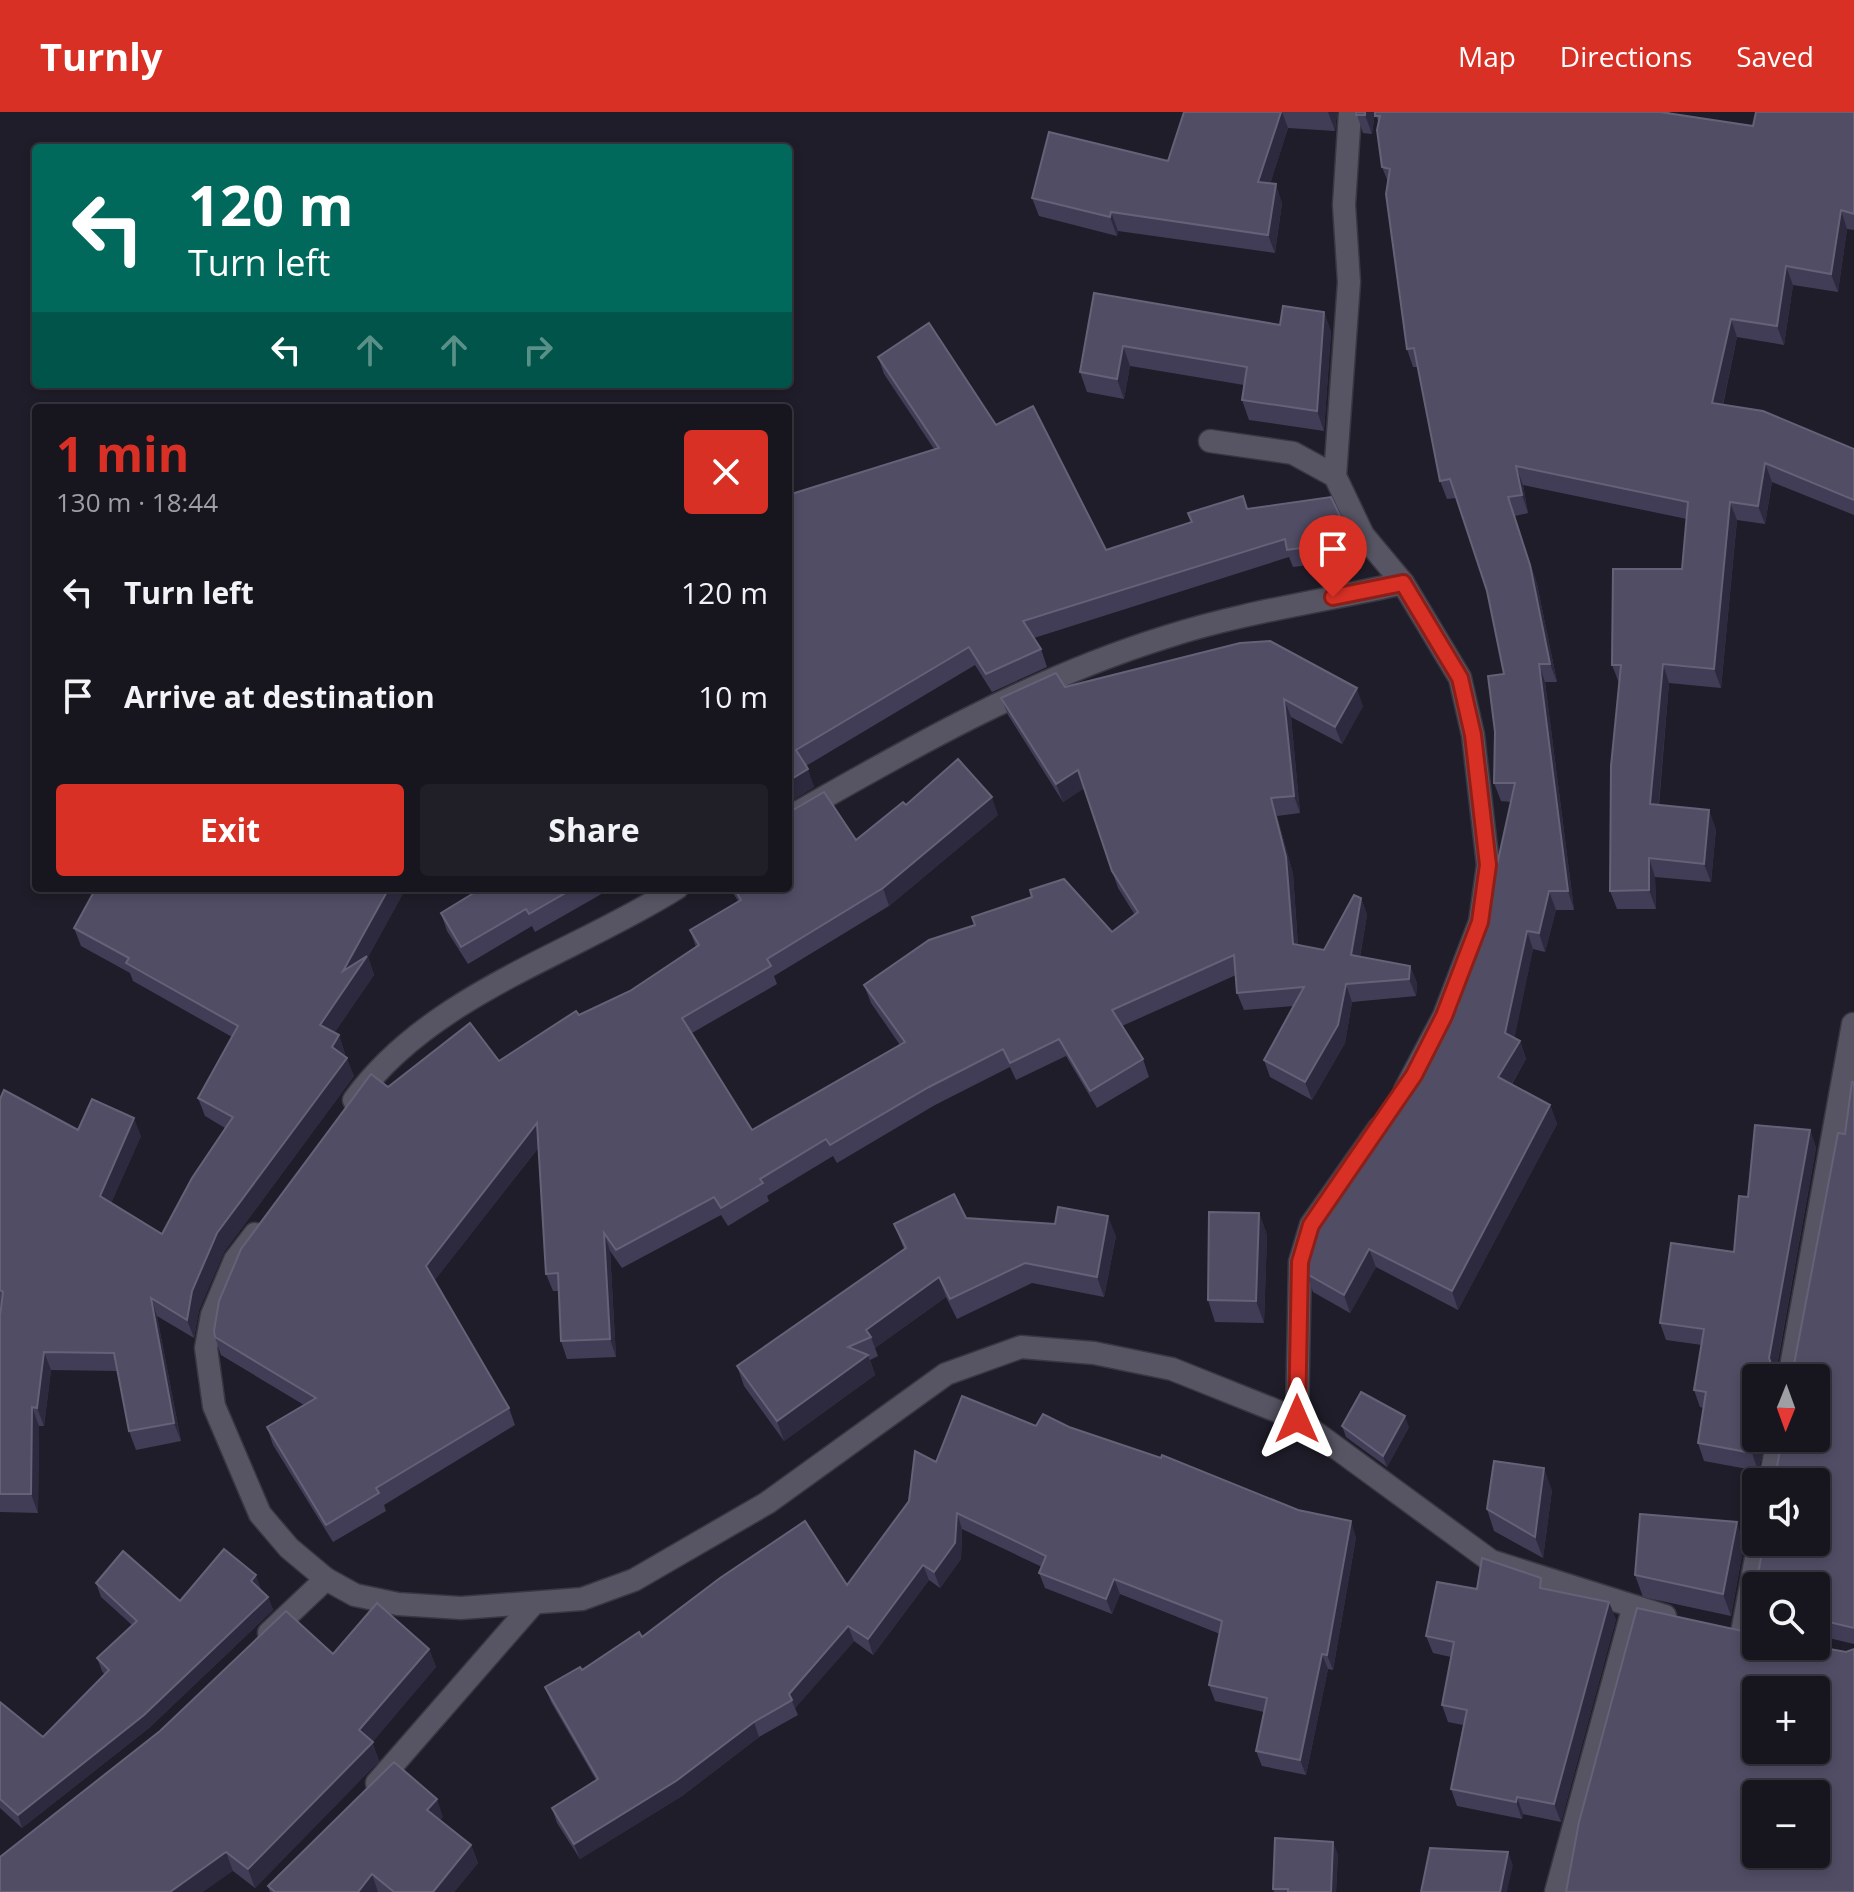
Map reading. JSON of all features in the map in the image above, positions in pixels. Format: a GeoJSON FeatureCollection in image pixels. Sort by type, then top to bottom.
{"type":"FeatureCollection","features":[{"type":"Feature","properties":{"kind":"street"},"geometry":{"type":"LineString","coordinates":[[1297,1419],[1300,1262],[1311,1225],[1414,1075],[1444,1016],[1480,922],[1488,865],[1473,735],[1460,678],[1403,583],[1363,535],[1335,476],[1349,282],[1344,205],[1350,112]]}},
{"type":"Feature","properties":{"kind":"street"},"geometry":{"type":"LineString","coordinates":[[1210,441],[1293,453],[1335,476]]}},
{"type":"Feature","properties":{"kind":"street"},"geometry":{"type":"LineString","coordinates":[[792,816],[923,740],[1033,686],[1166,637],[1306,602],[1403,583]]}},
{"type":"Feature","properties":{"kind":"street"},"geometry":{"type":"LineString","coordinates":[[341,1118],[368,1081],[414,1041],[475,996],[670,892]]}},
{"type":"Feature","properties":{"kind":"street"},"geometry":{"type":"LineString","coordinates":[[1792,1364],[1853,1024]]}},
{"type":"Feature","properties":{"kind":"street"},"geometry":{"type":"LineString","coordinates":[[270,1214],[235,1260],[212,1315],[206,1348],[214,1406],[260,1514],[289,1548],[326,1579],[355,1595],[398,1604],[461,1608],[582,1599],[634,1580],[767,1503],[946,1374],[1021,1347],[1094,1353],[1172,1369],[1297,1419],[1491,1561],[1633,1609],[1680,1619]]}},
{"type":"Feature","properties":{"kind":"street"},"geometry":{"type":"LineString","coordinates":[[247,1653],[326,1579]]}},
{"type":"Feature","properties":{"kind":"street"},"geometry":{"type":"LineString","coordinates":[[358,1803],[403,1757],[534,1603]]}},
{"type":"Feature","properties":{"kind":"street"},"geometry":{"type":"LineString","coordinates":[[1556,1892],[1633,1609]]}},
{"type":"Feature","properties":{"kind":"building"},"geometry":{"type":"Polygon","coordinates":[[[1184,112],[1281,112],[1258,182],[1276,184],[1268,235],[1111,212],[1110,217],[1032,198],[1049,132],[1168,161],[1184,112]]]}},
{"type":"Feature","properties":{"kind":"building"},"geometry":{"type":"Polygon","coordinates":[[[1375,112],[1660,112],[1753,126],[1756,112],[1854,112],[1854,214],[1841,210],[1831,274],[1786,266],[1777,326],[1731,319],[1712,403],[1763,411],[1854,449],[1854,500],[1765,463],[1758,506],[1730,502],[1714,669],[1663,664],[1650,804],[1709,810],[1704,864],[1649,858],[1649,890],[1610,891],[1611,766],[1621,665],[1612,665],[1613,569],[1682,569],[1688,502],[1516,466],[1522,495],[1508,497],[1530,565],[1550,664],[1539,664],[1568,891],[1549,891],[1539,933],[1527,931],[1505,1033],[1520,1041],[1498,1077],[1550,1105],[1452,1291],[1369,1249],[1344,1295],[1307,1274],[1307,1250],[1357,1160],[1420,1063],[1424,1066],[1458,1006],[1470,951],[1492,888],[1515,783],[1494,783],[1495,732],[1488,676],[1504,674],[1487,591],[1450,479],[1440,481],[1414,348],[1407,349],[1386,194],[1390,169],[1382,167],[1377,130],[1380,116],[1375,116],[1375,112]]]}},
{"type":"Feature","properties":{"kind":"building"},"geometry":{"type":"Polygon","coordinates":[[[1094,293],[1280,325],[1283,306],[1324,312],[1317,411],[1242,400],[1247,367],[1123,346],[1117,379],[1080,372],[1094,293]]]}},
{"type":"Feature","properties":{"kind":"building"},"geometry":{"type":"Polygon","coordinates":[[[929,323],[996,425],[1033,406],[1106,550],[1192,522],[1188,513],[1243,496],[1247,509],[1331,497],[1342,520],[1334,523],[1337,543],[1287,550],[1285,539],[1023,621],[1041,649],[986,674],[969,647],[796,750],[808,769],[792,779],[792,494],[939,448],[878,357],[929,323]]]}},
{"type":"Feature","properties":{"kind":"building"},"geometry":{"type":"Polygon","coordinates":[[[1270,641],[1357,688],[1335,727],[1284,699],[1294,796],[1271,798],[1286,857],[1293,944],[1324,950],[1354,895],[1361,898],[1351,955],[1410,966],[1409,979],[1346,984],[1338,1025],[1305,1082],[1264,1060],[1304,987],[1237,993],[1234,955],[1112,1010],[1143,1059],[1090,1091],[1059,1039],[1010,1063],[1003,1049],[929,1087],[830,1145],[826,1139],[760,1179],[763,1183],[721,1208],[714,1197],[616,1250],[604,1233],[610,1339],[561,1341],[558,1273],[546,1274],[537,1123],[426,1266],[509,1408],[376,1488],[379,1493],[326,1525],[267,1427],[316,1398],[215,1337],[214,1331],[219,1301],[241,1249],[371,1074],[388,1087],[470,1023],[499,1061],[576,1011],[579,1015],[630,991],[699,945],[690,930],[741,900],[736,892],[792,892],[792,811],[824,792],[856,840],[903,802],[906,805],[958,759],[992,797],[883,888],[767,959],[771,966],[682,1018],[752,1130],[905,1042],[864,985],[929,940],[975,925],[972,917],[1032,897],[1030,890],[1064,879],[1112,932],[1138,912],[1112,871],[1078,770],[1056,784],[1001,698],[1056,673],[1065,687],[1240,643],[1270,641]]]}},
{"type":"Feature","properties":{"kind":"building"},"geometry":{"type":"Polygon","coordinates":[[[94,892],[387,892],[343,971],[367,956],[320,1025],[339,1035],[332,1047],[347,1058],[217,1233],[192,1291],[187,1320],[151,1298],[174,1423],[129,1431],[114,1353],[44,1352],[37,1408],[32,1407],[31,1494],[0,1494],[0,1316],[3,1292],[0,1290],[0,1099],[4,1090],[78,1130],[92,1099],[134,1118],[100,1196],[162,1234],[192,1178],[233,1117],[198,1098],[238,1026],[126,963],[129,958],[74,928],[94,892]]]}},
{"type":"Feature","properties":{"kind":"building"},"geometry":{"type":"Polygon","coordinates":[[[475,892],[567,892],[529,914],[526,909],[461,947],[441,913],[475,892]]]}},
{"type":"Feature","properties":{"kind":"building"},"geometry":{"type":"Polygon","coordinates":[[[1854,1082],[1854,1628],[1830,1622],[1830,1572],[1758,1572],[1761,1556],[1830,1556],[1830,1468],[1777,1468],[1780,1452],[1830,1452],[1830,1364],[1794,1364],[1838,1133],[1845,1134],[1854,1082]]]}},
{"type":"Feature","properties":{"kind":"building"},"geometry":{"type":"Polygon","coordinates":[[[1755,1125],[1810,1130],[1769,1358],[1771,1364],[1742,1364],[1742,1451],[1698,1443],[1706,1392],[1694,1390],[1704,1329],[1660,1323],[1671,1243],[1734,1252],[1739,1196],[1748,1197],[1755,1125]]]}},
{"type":"Feature","properties":{"kind":"building"},"geometry":{"type":"Polygon","coordinates":[[[954,1194],[966,1218],[1055,1224],[1058,1207],[1108,1216],[1097,1277],[1025,1263],[950,1299],[939,1277],[866,1330],[871,1337],[848,1347],[868,1355],[777,1421],[737,1366],[906,1248],[894,1224],[954,1194]]]}},
{"type":"Feature","properties":{"kind":"building"},"geometry":{"type":"Polygon","coordinates":[[[1209,1212],[1259,1213],[1256,1301],[1208,1300],[1209,1212]]]}},
{"type":"Feature","properties":{"kind":"building"},"geometry":{"type":"Polygon","coordinates":[[[1361,1392],[1405,1416],[1383,1456],[1342,1426],[1361,1392]]]}},
{"type":"Feature","properties":{"kind":"building"},"geometry":{"type":"Polygon","coordinates":[[[962,1396],[1036,1426],[1043,1414],[1069,1427],[1161,1458],[1162,1455],[1298,1510],[1351,1521],[1327,1655],[1322,1654],[1300,1760],[1256,1751],[1267,1698],[1209,1685],[1222,1621],[1114,1579],[1106,1599],[1039,1573],[1046,1556],[957,1513],[955,1543],[934,1572],[923,1565],[868,1639],[848,1626],[789,1694],[792,1700],[754,1722],[676,1781],[574,1844],[552,1808],[598,1779],[545,1687],[580,1667],[582,1670],[639,1632],[642,1637],[720,1578],[805,1521],[847,1585],[909,1501],[915,1451],[936,1462],[962,1396]]]}},
{"type":"Feature","properties":{"kind":"building"},"geometry":{"type":"Polygon","coordinates":[[[1494,1461],[1544,1468],[1535,1537],[1487,1509],[1494,1461]]]}},
{"type":"Feature","properties":{"kind":"building"},"geometry":{"type":"Polygon","coordinates":[[[1640,1514],[1737,1522],[1723,1594],[1635,1575],[1640,1514]]]}},
{"type":"Feature","properties":{"kind":"building"},"geometry":{"type":"Polygon","coordinates":[[[224,1549],[256,1575],[251,1581],[268,1597],[144,1715],[18,1815],[0,1799],[0,1702],[43,1737],[109,1670],[97,1658],[137,1621],[96,1583],[123,1551],[180,1601],[224,1549]]]}},
{"type":"Feature","properties":{"kind":"building"},"geometry":{"type":"Polygon","coordinates":[[[1482,1558],[1541,1578],[1540,1588],[1609,1602],[1554,1804],[1517,1797],[1516,1802],[1451,1789],[1467,1710],[1442,1705],[1454,1642],[1426,1636],[1437,1582],[1477,1589],[1482,1558]]]}},
{"type":"Feature","properties":{"kind":"building"},"geometry":{"type":"Polygon","coordinates":[[[377,1603],[429,1649],[359,1730],[373,1742],[248,1869],[226,1852],[170,1892],[0,1892],[0,1857],[160,1731],[286,1611],[333,1654],[377,1603]]]}},
{"type":"Feature","properties":{"kind":"building"},"geometry":{"type":"Polygon","coordinates":[[[1637,1608],[1742,1631],[1742,1660],[1830,1660],[1830,1649],[1846,1652],[1854,1649],[1854,1892],[1566,1892],[1579,1822],[1637,1608]]]}},
{"type":"Feature","properties":{"kind":"building"},"geometry":{"type":"Polygon","coordinates":[[[394,1762],[437,1799],[427,1810],[471,1845],[433,1892],[394,1892],[372,1874],[358,1892],[275,1892],[268,1886],[394,1762]]]}},
{"type":"Feature","properties":{"kind":"building"},"geometry":{"type":"Polygon","coordinates":[[[1275,1838],[1333,1842],[1331,1892],[1273,1889],[1275,1838]]]}},
{"type":"Feature","properties":{"kind":"building"},"geometry":{"type":"Polygon","coordinates":[[[1430,1848],[1508,1852],[1500,1892],[1421,1892],[1430,1848]]]}},
{"type":"Feature","properties":{"kind":"route"},"geometry":{"type":"LineString","coordinates":[[1297,1419],[1300,1262],[1311,1225],[1414,1075],[1444,1016],[1480,922],[1488,865],[1473,735],[1460,678],[1403,583],[1333,597]]}}]}
